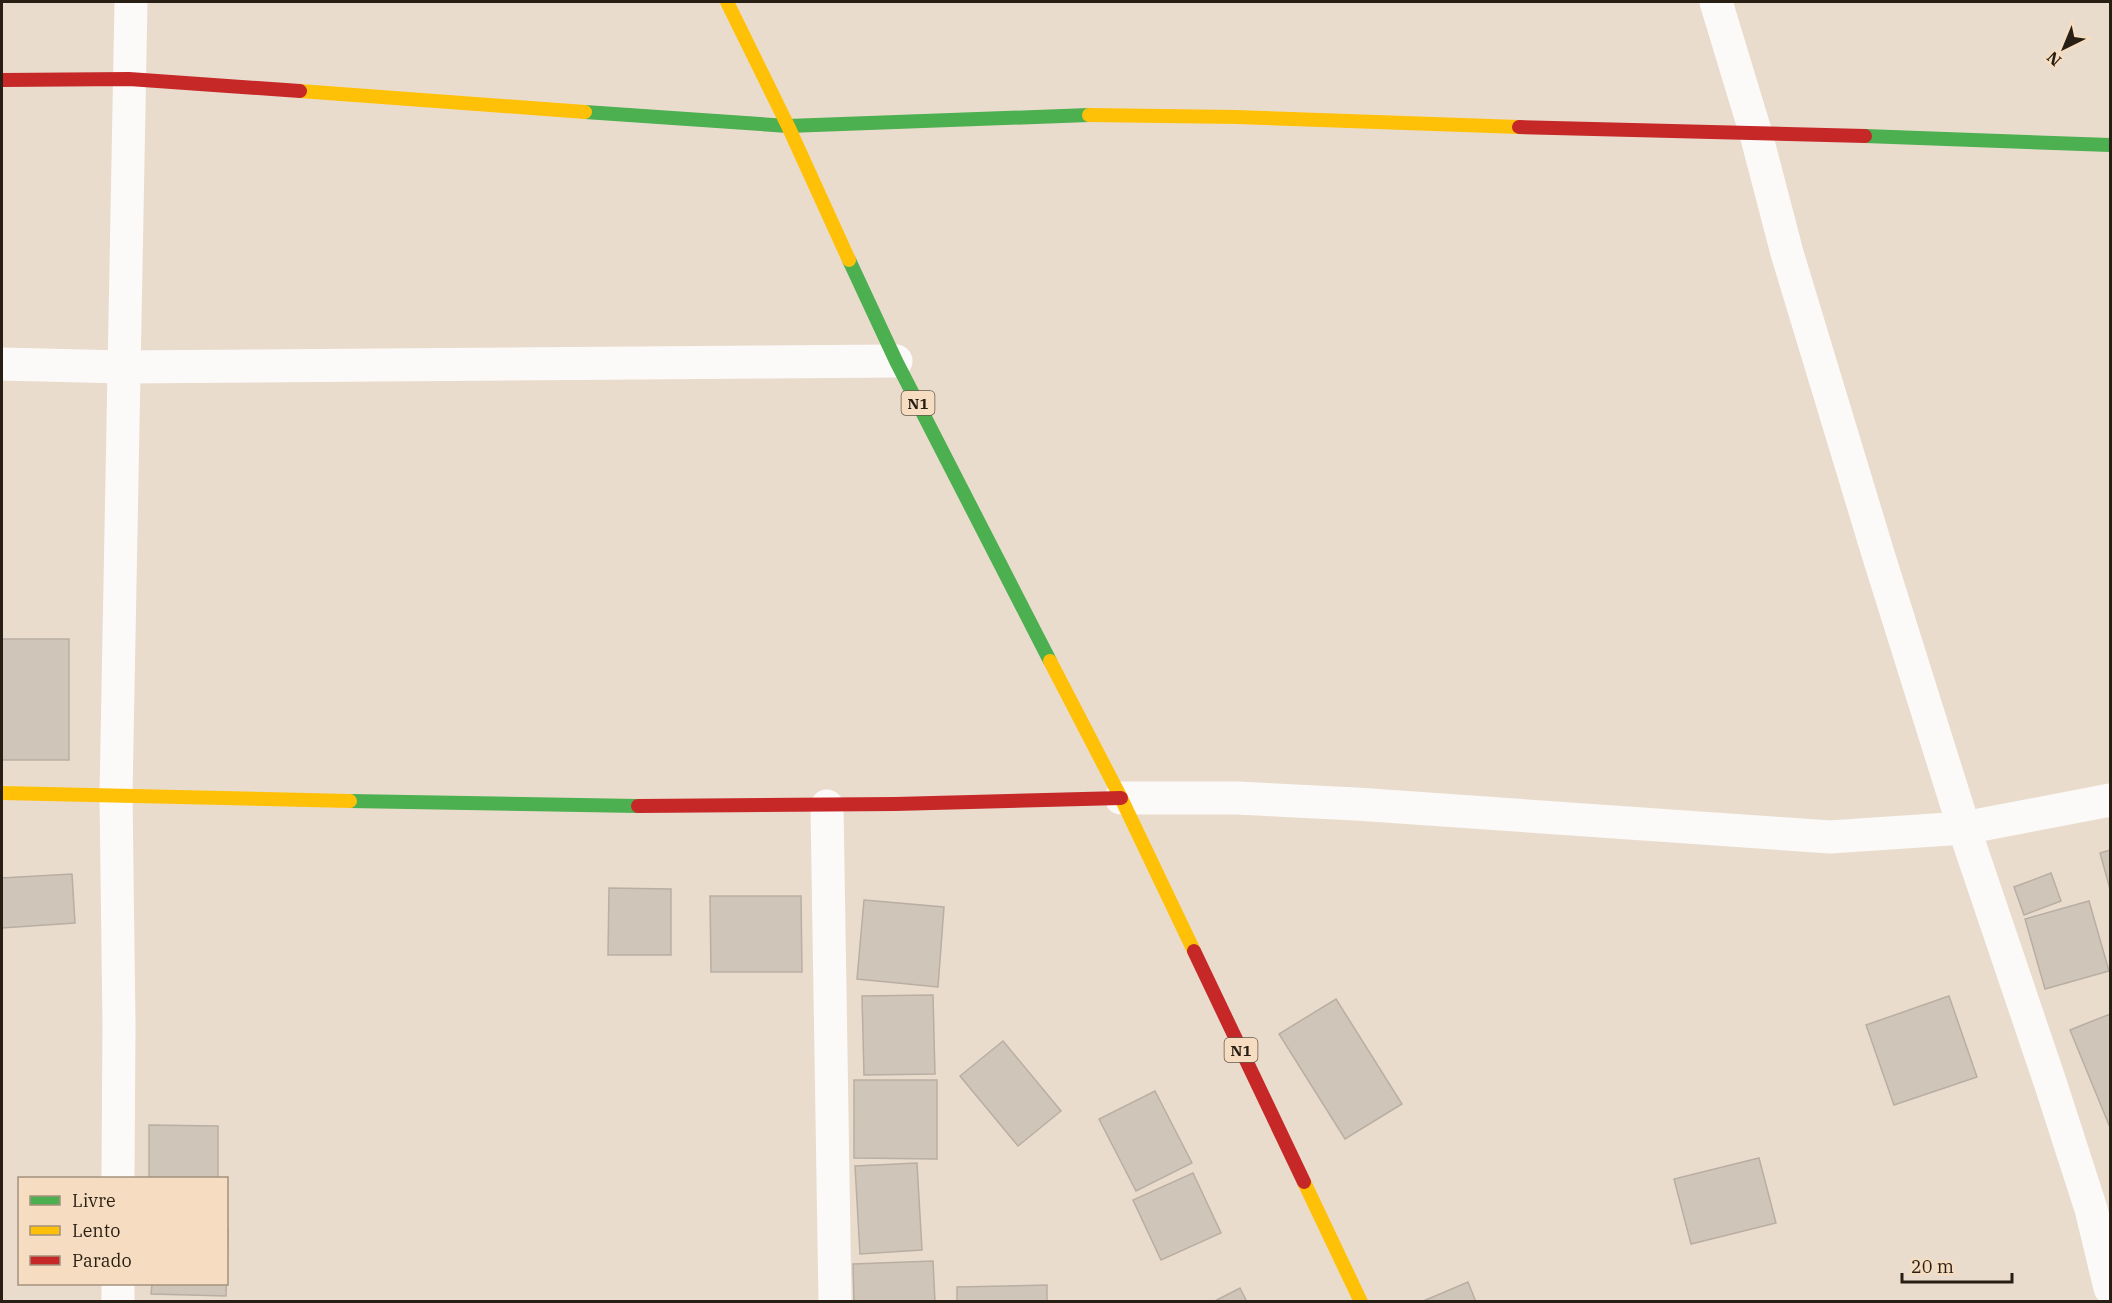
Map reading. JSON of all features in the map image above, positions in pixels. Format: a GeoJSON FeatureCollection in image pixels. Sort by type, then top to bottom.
{"type":"FeatureCollection","features":[{"type":"Feature","properties":{"kind":"main road","name":"N1"},"geometry":{"type":"LineString","coordinates":[[727,2],[788,126],[896,361],[1120,798],[1361,1302]]}},
{"type":"Feature","properties":{"kind":"main road"},"geometry":{"type":"LineString","coordinates":[[2,80],[129,79],[788,126],[1099,115],[1951,138],[2110,145]]}},
{"type":"Feature","properties":{"kind":"main road"},"geometry":{"type":"LineString","coordinates":[[2,794],[519,805],[827,806],[1120,798]]}},
{"type":"Feature","properties":{"kind":"street"},"geometry":{"type":"LineString","coordinates":[[118,1177],[116,795],[131,2]]}},
{"type":"Feature","properties":{"kind":"street"},"geometry":{"type":"LineString","coordinates":[[1716,2],[1756,134],[1794,276],[1964,828],[2091,1209],[2110,1288]]}},
{"type":"Feature","properties":{"kind":"street"},"geometry":{"type":"LineString","coordinates":[[2,364],[123,367],[896,361]]}},
{"type":"Feature","properties":{"kind":"street"},"geometry":{"type":"LineString","coordinates":[[1120,798],[1237,798],[1356,804],[1830,837],[1964,828],[2110,800]]}},
{"type":"Feature","properties":{"kind":"street"},"geometry":{"type":"LineString","coordinates":[[827,806],[835,1302]]}},
{"type":"Feature","properties":{"kind":"street"},"geometry":{"type":"LineString","coordinates":[[118,1285],[118,1302]]}},
{"type":"Feature","properties":{"kind":"building"},"geometry":{"type":"Polygon","coordinates":[[[2,639],[69,639],[69,760],[2,760],[2,639]]]}},
{"type":"Feature","properties":{"kind":"building"},"geometry":{"type":"Polygon","coordinates":[[[2110,850],[2110,889],[2100,853],[2110,850]]]}},
{"type":"Feature","properties":{"kind":"building"},"geometry":{"type":"Polygon","coordinates":[[[2051,873],[2061,901],[2024,915],[2014,887],[2051,873]]]}},
{"type":"Feature","properties":{"kind":"building"},"geometry":{"type":"Polygon","coordinates":[[[72,874],[75,923],[2,928],[2,878],[72,874]]]}},
{"type":"Feature","properties":{"kind":"building"},"geometry":{"type":"Polygon","coordinates":[[[609,888],[671,889],[671,955],[608,955],[609,888]]]}},
{"type":"Feature","properties":{"kind":"building"},"geometry":{"type":"Polygon","coordinates":[[[710,896],[801,896],[802,972],[711,972],[710,896]]]}},
{"type":"Feature","properties":{"kind":"building"},"geometry":{"type":"Polygon","coordinates":[[[864,900],[944,907],[938,987],[857,979],[864,900]]]}},
{"type":"Feature","properties":{"kind":"building"},"geometry":{"type":"Polygon","coordinates":[[[2089,901],[2109,971],[2045,989],[2025,919],[2089,901]]]}},
{"type":"Feature","properties":{"kind":"building"},"geometry":{"type":"Polygon","coordinates":[[[933,995],[935,1074],[864,1075],[862,996],[933,995]]]}},
{"type":"Feature","properties":{"kind":"building"},"geometry":{"type":"Polygon","coordinates":[[[1949,996],[1977,1077],[1894,1105],[1866,1025],[1949,996]]]}},
{"type":"Feature","properties":{"kind":"building"},"geometry":{"type":"Polygon","coordinates":[[[1336,999],[1402,1104],[1345,1139],[1279,1034],[1336,999]]]}},
{"type":"Feature","properties":{"kind":"building"},"geometry":{"type":"Polygon","coordinates":[[[2110,1014],[2110,1124],[2109,1125],[2070,1030],[2110,1014]]]}},
{"type":"Feature","properties":{"kind":"building"},"geometry":{"type":"Polygon","coordinates":[[[1003,1041],[1061,1111],[1018,1146],[960,1076],[1003,1041]]]}},
{"type":"Feature","properties":{"kind":"building"},"geometry":{"type":"Polygon","coordinates":[[[854,1080],[937,1080],[937,1159],[854,1158],[854,1080]]]}},
{"type":"Feature","properties":{"kind":"building"},"geometry":{"type":"Polygon","coordinates":[[[1155,1091],[1192,1163],[1136,1191],[1099,1119],[1155,1091]]]}},
{"type":"Feature","properties":{"kind":"building"},"geometry":{"type":"Polygon","coordinates":[[[149,1125],[218,1126],[218,1177],[149,1177],[149,1125]]]}},
{"type":"Feature","properties":{"kind":"building"},"geometry":{"type":"Polygon","coordinates":[[[1759,1158],[1776,1223],[1691,1244],[1674,1179],[1759,1158]]]}},
{"type":"Feature","properties":{"kind":"building"},"geometry":{"type":"Polygon","coordinates":[[[917,1163],[922,1250],[860,1254],[855,1166],[917,1163]]]}},
{"type":"Feature","properties":{"kind":"building"},"geometry":{"type":"Polygon","coordinates":[[[1193,1173],[1221,1233],[1161,1260],[1133,1200],[1193,1173]]]}},
{"type":"Feature","properties":{"kind":"building"},"geometry":{"type":"Polygon","coordinates":[[[933,1261],[935,1302],[854,1302],[853,1264],[933,1261]]]}},
{"type":"Feature","properties":{"kind":"building"},"geometry":{"type":"Polygon","coordinates":[[[1468,1282],[1476,1302],[1421,1302],[1468,1282]]]}},
{"type":"Feature","properties":{"kind":"building"},"geometry":{"type":"Polygon","coordinates":[[[152,1285],[226,1285],[226,1296],[151,1294],[152,1285]]]}},
{"type":"Feature","properties":{"kind":"building"},"geometry":{"type":"Polygon","coordinates":[[[1047,1285],[1047,1302],[957,1302],[957,1287],[1047,1285]]]}},
{"type":"Feature","properties":{"kind":"building"},"geometry":{"type":"Polygon","coordinates":[[[1240,1288],[1247,1302],[1213,1302],[1240,1288]]]}},
{"type":"Feature","properties":{"kind":"traffic: fast"},"geometry":{"type":"LineString","coordinates":[[585,112],[788,126],[1089,115]]}},
{"type":"Feature","properties":{"kind":"traffic: fast"},"geometry":{"type":"LineString","coordinates":[[1865,136],[2110,145]]}},
{"type":"Feature","properties":{"kind":"traffic: fast"},"geometry":{"type":"LineString","coordinates":[[849,260],[896,361],[1050,661]]}},
{"type":"Feature","properties":{"kind":"traffic: fast"},"geometry":{"type":"LineString","coordinates":[[350,801],[638,806]]}},
{"type":"Feature","properties":{"kind":"traffic: slow"},"geometry":{"type":"LineString","coordinates":[[727,2],[788,126],[849,260]]}},
{"type":"Feature","properties":{"kind":"traffic: slow"},"geometry":{"type":"LineString","coordinates":[[300,91],[585,112]]}},
{"type":"Feature","properties":{"kind":"traffic: slow"},"geometry":{"type":"LineString","coordinates":[[1089,115],[1236,117],[1519,127]]}},
{"type":"Feature","properties":{"kind":"traffic: slow"},"geometry":{"type":"LineString","coordinates":[[1050,661],[1121,798],[1194,951]]}},
{"type":"Feature","properties":{"kind":"traffic: slow"},"geometry":{"type":"LineString","coordinates":[[2,793],[350,801]]}},
{"type":"Feature","properties":{"kind":"traffic: slow"},"geometry":{"type":"LineString","coordinates":[[1304,1182],[1361,1302]]}},
{"type":"Feature","properties":{"kind":"traffic: jam"},"geometry":{"type":"LineString","coordinates":[[2,80],[129,79],[300,91]]}},
{"type":"Feature","properties":{"kind":"traffic: jam"},"geometry":{"type":"LineString","coordinates":[[1519,127],[1865,136]]}},
{"type":"Feature","properties":{"kind":"traffic: jam"},"geometry":{"type":"LineString","coordinates":[[638,806],[895,804],[1121,798]]}},
{"type":"Feature","properties":{"kind":"traffic: jam"},"geometry":{"type":"LineString","coordinates":[[1194,951],[1304,1182]]}}]}
